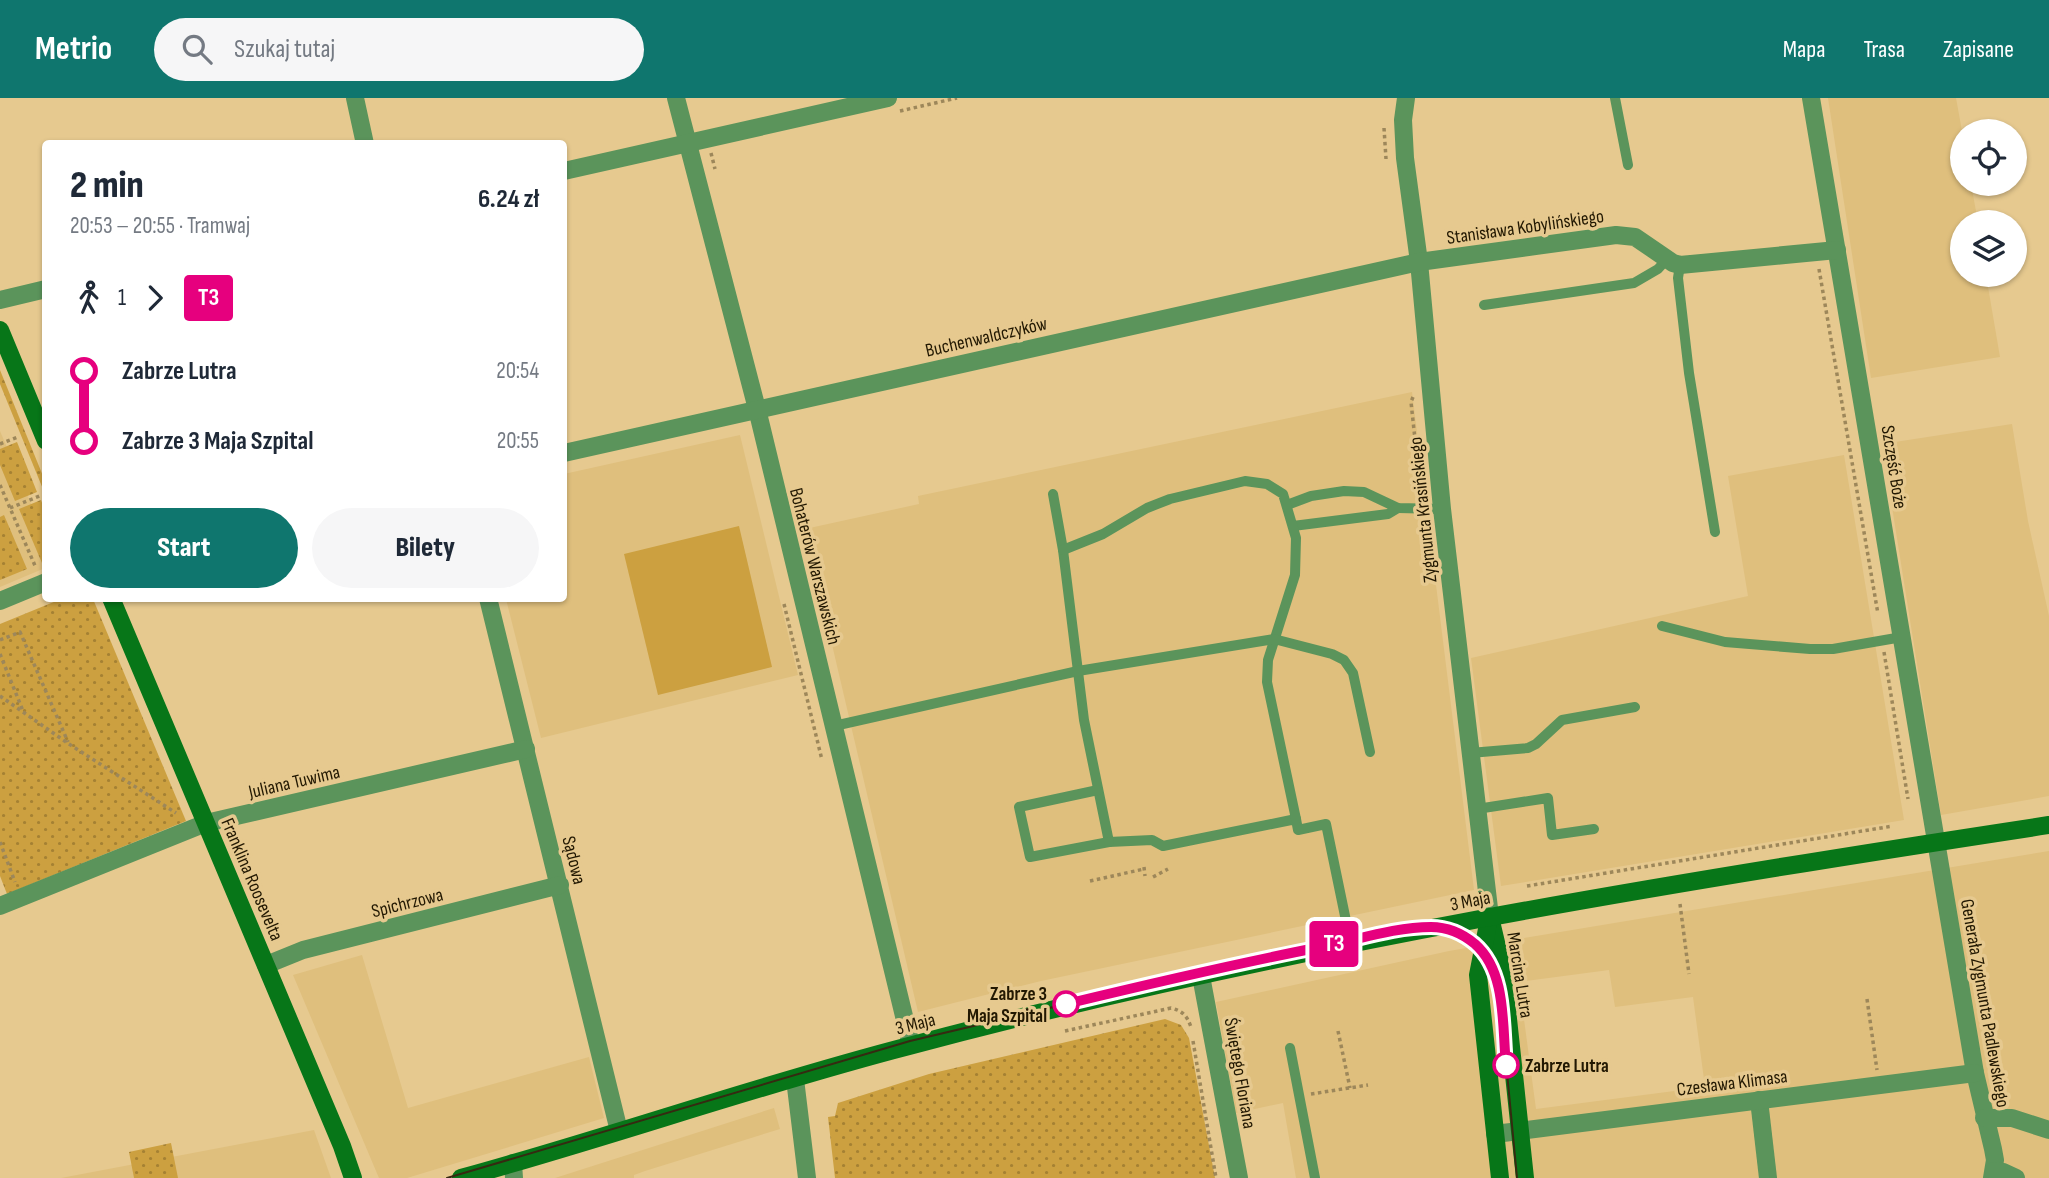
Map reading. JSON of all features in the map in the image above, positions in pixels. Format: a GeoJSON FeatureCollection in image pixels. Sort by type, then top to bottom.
{"type":"FeatureCollection","features":[{"type":"Feature","properties":{"kind":"street"},"geometry":{"type":"LineString","coordinates":[[355,98],[365,140]]}},
{"type":"Feature","properties":{"kind":"street","name":"Bohaterów Warszawskich"},"geometry":{"type":"LineString","coordinates":[[676,98],[757,409],[911,1045]]}},
{"type":"Feature","properties":{"kind":"street","name":"Zygmunta Krasińskiego"},"geometry":{"type":"LineString","coordinates":[[1406,98],[1403,120],[1405,158],[1419,262],[1442,509],[1490,917]]}},
{"type":"Feature","properties":{"kind":"street","name":"Szczęść Boże"},"geometry":{"type":"LineString","coordinates":[[1811,98],[1936,842]]}},
{"type":"Feature","properties":{"kind":"street"},"geometry":{"type":"LineString","coordinates":[[567,170],[688,142],[890,105]]}},
{"type":"Feature","properties":{"kind":"street","name":"Stanisława Kobylińskiego"},"geometry":{"type":"LineString","coordinates":[[1419,262],[1616,234],[1635,237],[1674,262]]}},
{"type":"Feature","properties":{"kind":"street"},"geometry":{"type":"LineString","coordinates":[[1674,262],[1837,250]]}},
{"type":"Feature","properties":{"kind":"street","name":"Buchenwaldczyków"},"geometry":{"type":"LineString","coordinates":[[567,452],[1419,262]]}},
{"type":"Feature","properties":{"kind":"street"},"geometry":{"type":"LineString","coordinates":[[0,300],[42,290]]}},
{"type":"Feature","properties":{"kind":"street"},"geometry":{"type":"LineString","coordinates":[[0,330],[42,431]]}},
{"type":"Feature","properties":{"kind":"street"},"geometry":{"type":"LineString","coordinates":[[0,601],[41,575]]}},
{"type":"Feature","properties":{"kind":"street","name":"Franklina Roosevelta"},"geometry":{"type":"LineString","coordinates":[[113,602],[342,1146],[352,1178]]}},
{"type":"Feature","properties":{"kind":"street","name":"Sądowa"},"geometry":{"type":"LineString","coordinates":[[489,602],[619,1131]]}},
{"type":"Feature","properties":{"kind":"street","name":"Juliana Tuwima"},"geometry":{"type":"LineString","coordinates":[[0,906],[206,823],[526,748]]}},
{"type":"Feature","properties":{"kind":"street","name":"3 Maja"},"geometry":{"type":"LineString","coordinates":[[461,1178],[513,1170],[619,1131],[911,1045],[1201,976],[1490,917],[1691,881],[2049,825]]}},
{"type":"Feature","properties":{"kind":"street","name":"Generała Zygmunta Padlewskiego"},"geometry":{"type":"LineString","coordinates":[[1936,842],[1975,1073],[1993,1149],[1993,1174]]}},
{"type":"Feature","properties":{"kind":"street","name":"Spichrzowa"},"geometry":{"type":"LineString","coordinates":[[266,965],[303,950],[560,885]]}},
{"type":"Feature","properties":{"kind":"street","name":"Marcina Lutra"},"geometry":{"type":"LineString","coordinates":[[1490,917],[1503,972],[1525,1178]]}},
{"type":"Feature","properties":{"kind":"street","name":"Marcina Lutra"},"geometry":{"type":"LineString","coordinates":[[1490,917],[1478,975],[1500,1178]]}},
{"type":"Feature","properties":{"kind":"street","name":"Świętego Floriana"},"geometry":{"type":"LineString","coordinates":[[1201,976],[1239,1178]]}},
{"type":"Feature","properties":{"kind":"street","name":"Czesława Klimasa"},"geometry":{"type":"LineString","coordinates":[[1495,1133],[1975,1073]]}},
{"type":"Feature","properties":{"kind":"street"},"geometry":{"type":"LineString","coordinates":[[795,1079],[807,1178]]}},
{"type":"Feature","properties":{"kind":"street"},"geometry":{"type":"LineString","coordinates":[[1759,1100],[1768,1178]]}},
{"type":"Feature","properties":{"kind":"street"},"geometry":{"type":"LineString","coordinates":[[1984,1118],[2012,1118],[2049,1130]]}},
{"type":"Feature","properties":{"kind":"street"},"geometry":{"type":"LineString","coordinates":[[1993,1174],[2003,1172],[2016,1178]]}},
{"type":"Feature","properties":{"kind":"lane"},"geometry":{"type":"LineString","coordinates":[[1615,98],[1628,165]]}},
{"type":"Feature","properties":{"kind":"lane"},"geometry":{"type":"LineString","coordinates":[[1484,305],[1634,283],[1674,262],[1715,532]]}},
{"type":"Feature","properties":{"kind":"lane"},"geometry":{"type":"LineString","coordinates":[[1063,550],[1103,534],[1147,508],[1170,499],[1245,481],[1266,484],[1283,494],[1296,538],[1295,575],[1268,660],[1266,682],[1298,830],[1326,824],[1351,945]]}},
{"type":"Feature","properties":{"kind":"lane"},"geometry":{"type":"LineString","coordinates":[[1287,505],[1311,496],[1344,491],[1364,492],[1398,508],[1442,509]]}},
{"type":"Feature","properties":{"kind":"lane"},"geometry":{"type":"LineString","coordinates":[[1053,494],[1063,550],[1084,720],[1109,842]]}},
{"type":"Feature","properties":{"kind":"lane"},"geometry":{"type":"LineString","coordinates":[[1293,526],[1388,514],[1398,508]]}},
{"type":"Feature","properties":{"kind":"lane"},"geometry":{"type":"LineString","coordinates":[[1662,626],[1725,642],[1810,649],[1833,649],[1902,637]]}},
{"type":"Feature","properties":{"kind":"lane"},"geometry":{"type":"LineString","coordinates":[[834,726],[1079,671],[1274,639],[1332,654],[1344,660],[1353,673],[1370,752]]}},
{"type":"Feature","properties":{"kind":"lane"},"geometry":{"type":"LineString","coordinates":[[1470,753],[1528,748],[1562,720],[1635,707]]}},
{"type":"Feature","properties":{"kind":"lane"},"geometry":{"type":"LineString","coordinates":[[1098,790],[1019,807],[1030,857],[1109,842],[1152,840],[1163,846],[1296,819]]}},
{"type":"Feature","properties":{"kind":"lane"},"geometry":{"type":"LineString","coordinates":[[1477,809],[1548,798],[1552,835],[1594,828]]}},
{"type":"Feature","properties":{"kind":"lane"},"geometry":{"type":"LineString","coordinates":[[1290,1048],[1315,1178]]}},
{"type":"Feature","properties":{"kind":"path"},"geometry":{"type":"LineString","coordinates":[[890,105],[957,98]]}},
{"type":"Feature","properties":{"kind":"path"},"geometry":{"type":"LineString","coordinates":[[1384,125],[1386,164]]}},
{"type":"Feature","properties":{"kind":"path"},"geometry":{"type":"LineString","coordinates":[[711,153],[718,180]]}},
{"type":"Feature","properties":{"kind":"path"},"geometry":{"type":"LineString","coordinates":[[1819,266],[1908,799]]}},
{"type":"Feature","properties":{"kind":"path"},"geometry":{"type":"LineString","coordinates":[[0,444],[18,437]]}},
{"type":"Feature","properties":{"kind":"path"},"geometry":{"type":"LineString","coordinates":[[0,485],[41,575]]}},
{"type":"Feature","properties":{"kind":"path"},"geometry":{"type":"LineString","coordinates":[[10,508],[42,495]]}},
{"type":"Feature","properties":{"kind":"path"},"geometry":{"type":"LineString","coordinates":[[781,592],[824,767]]}},
{"type":"Feature","properties":{"kind":"path"},"geometry":{"type":"LineString","coordinates":[[0,640],[20,632],[69,744]]}},
{"type":"Feature","properties":{"kind":"path"},"geometry":{"type":"LineString","coordinates":[[0,654],[23,712]]}},
{"type":"Feature","properties":{"kind":"path"},"geometry":{"type":"LineString","coordinates":[[0,696],[176,813]]}},
{"type":"Feature","properties":{"kind":"path"},"geometry":{"type":"LineString","coordinates":[[1527,886],[1893,826]]}},
{"type":"Feature","properties":{"kind":"path"},"geometry":{"type":"LineString","coordinates":[[0,842],[20,898]]}},
{"type":"Feature","properties":{"kind":"path"},"geometry":{"type":"LineString","coordinates":[[1090,881],[1144,868],[1145,876]]}},
{"type":"Feature","properties":{"kind":"path"},"geometry":{"type":"LineString","coordinates":[[1153,877],[1168,869]]}},
{"type":"Feature","properties":{"kind":"path"},"geometry":{"type":"LineString","coordinates":[[1680,904],[1689,974]]}},
{"type":"Feature","properties":{"kind":"path"},"geometry":{"type":"LineString","coordinates":[[1867,999],[1880,1085]]}},
{"type":"Feature","properties":{"kind":"path"},"geometry":{"type":"LineString","coordinates":[[1065,1031],[1162,1008],[1180,1010],[1191,1026],[1216,1178]]}},
{"type":"Feature","properties":{"kind":"path"},"geometry":{"type":"LineString","coordinates":[[1338,1031],[1350,1088]]}},
{"type":"Feature","properties":{"kind":"path"},"geometry":{"type":"LineString","coordinates":[[1300,1096],[1368,1084]]}},
{"type":"Feature","properties":{"kind":"shaded area"},"geometry":{"type":"Polygon","coordinates":[[[1828,98],[1956,98],[1960,119],[1950,119],[1950,196],[1973,196],[1976,210],[1950,210],[1950,287],[1988,287],[2000,357],[1871,378],[1828,98]]]}},
{"type":"Feature","properties":{"kind":"shaded area"},"geometry":{"type":"Polygon","coordinates":[[[0,370],[42,474],[42,487],[0,384],[0,370]]]}},
{"type":"Feature","properties":{"kind":"shaded area"},"geometry":{"type":"Polygon","coordinates":[[[1412,392],[1474,890],[1041,981],[918,1012],[805,529],[919,504],[918,496],[1412,392]]]}},
{"type":"Feature","properties":{"kind":"shaded area"},"geometry":{"type":"Polygon","coordinates":[[[2012,424],[2028,521],[2049,616],[2049,796],[1941,815],[1882,444],[2012,424]]]}},
{"type":"Feature","properties":{"kind":"shaded area"},"geometry":{"type":"Polygon","coordinates":[[[0,431],[42,530],[42,569],[0,587],[0,431]]]}},
{"type":"Feature","properties":{"kind":"shaded area"},"geometry":{"type":"Polygon","coordinates":[[[740,435],[798,675],[541,738],[507,602],[567,602],[567,473],[740,435]]]}},
{"type":"Feature","properties":{"kind":"shaded area"},"geometry":{"type":"Polygon","coordinates":[[[17,442],[37,492],[15,501],[0,465],[0,449],[17,442]]]}},
{"type":"Feature","properties":{"kind":"shaded area"},"geometry":{"type":"Polygon","coordinates":[[[1844,455],[1904,820],[1501,886],[1471,658],[1748,596],[1728,476],[1844,455]]]}},
{"type":"Feature","properties":{"kind":"shaded area"},"geometry":{"type":"Polygon","coordinates":[[[41,500],[42,563],[19,509],[41,500]]]}},
{"type":"Feature","properties":{"kind":"shaded area"},"geometry":{"type":"Polygon","coordinates":[[[4,515],[27,569],[0,580],[0,517],[4,515]]]}},
{"type":"Feature","properties":{"kind":"shaded area"},"geometry":{"type":"Polygon","coordinates":[[[739,526],[772,667],[658,695],[624,554],[739,526]]]}},
{"type":"Feature","properties":{"kind":"shaded area"},"geometry":{"type":"Polygon","coordinates":[[[54,602],[94,602],[186,821],[7,894],[0,876],[0,624],[54,602]]]}},
{"type":"Feature","properties":{"kind":"shaded area"},"geometry":{"type":"Polygon","coordinates":[[[2049,851],[2049,1178],[1296,1178],[1283,1103],[1236,1113],[1216,1002],[1449,951],[2049,851]],[[1609,970],[1519,982],[1536,1109],[1705,1087],[1693,997],[1615,1007],[1609,970]]]}},
{"type":"Feature","properties":{"kind":"shaded area"},"geometry":{"type":"Polygon","coordinates":[[[362,955],[408,1108],[589,1057],[604,1118],[407,1178],[379,1178],[293,975],[362,955]]]}},
{"type":"Feature","properties":{"kind":"shaded area"},"geometry":{"type":"Polygon","coordinates":[[[1165,1019],[1181,1025],[1189,1038],[1215,1178],[835,1178],[828,1117],[835,1116],[838,1103],[929,1074],[1165,1019]]]}},
{"type":"Feature","properties":{"kind":"shaded area"},"geometry":{"type":"Polygon","coordinates":[[[774,1108],[780,1129],[645,1171],[634,1175],[634,1178],[555,1178],[774,1108]]]}},
{"type":"Feature","properties":{"kind":"shaded area"},"geometry":{"type":"Polygon","coordinates":[[[314,1130],[331,1178],[61,1178],[314,1130]]]}},
{"type":"Feature","properties":{"kind":"shaded area"},"geometry":{"type":"Polygon","coordinates":[[[171,1143],[178,1178],[134,1178],[129,1152],[171,1143]]]}},
{"type":"Feature","properties":{"kind":"tram line"},"geometry":{"type":"LineString","coordinates":[[447,1178],[910,1041],[1201,972],[1429,927],[1458,933],[1469,939],[1486,958],[1497,984],[1517,1178]]}},
{"type":"Feature","properties":{"kind":"tram line","name":"T3"},"geometry":{"type":"LineString","coordinates":[[1066,1004],[1292,953],[1406,930],[1437,927],[1458,933],[1469,940],[1483,952],[1491,965],[1500,998],[1506,1065]]}},
{"type":"Feature","properties":{"kind":"place","name":"Zabrze 3 Maja Szpital"},"geometry":{"type":"Point","coordinates":[1066,1004]}},
{"type":"Feature","properties":{"kind":"place","name":"Zabrze Lutra"},"geometry":{"type":"Point","coordinates":[1506,1065]}}]}
